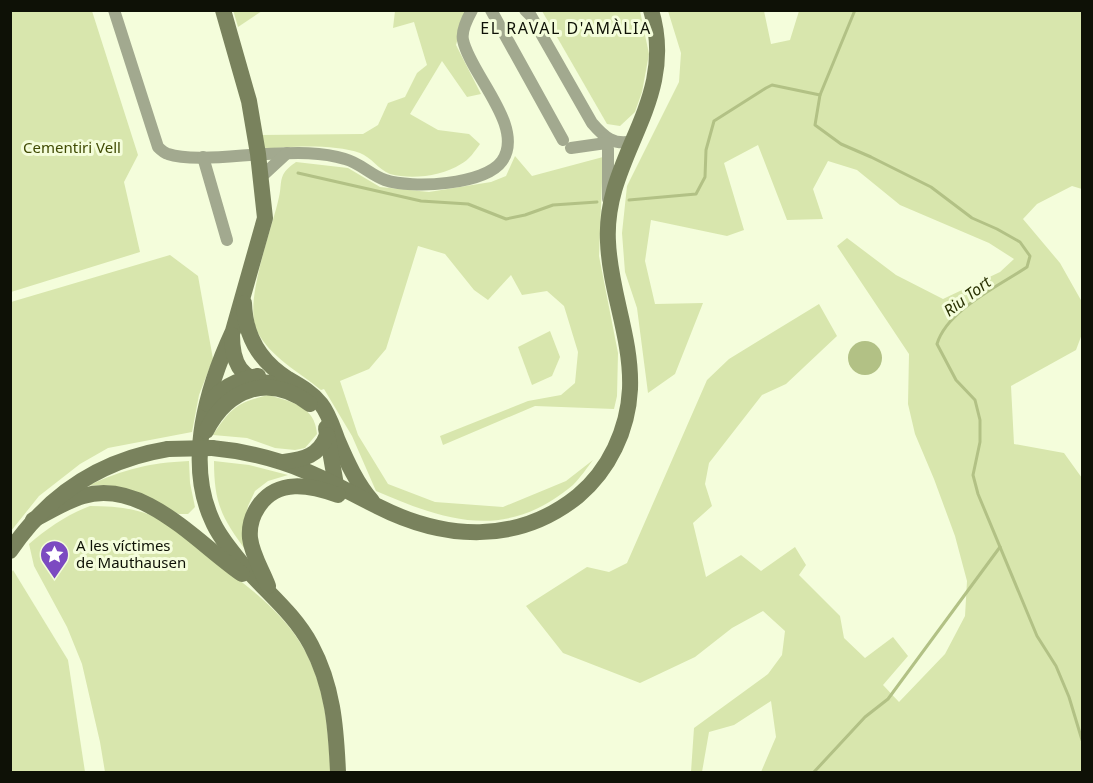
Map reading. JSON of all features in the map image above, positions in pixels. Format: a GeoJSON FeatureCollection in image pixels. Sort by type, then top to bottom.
{"type":"FeatureCollection","features":[{"type":"Feature","properties":{"kind":"main road"},"geometry":{"type":"LineString","coordinates":[[223,10],[249,101],[265,218],[245,286],[241,333],[234,355],[248,378],[256,382],[274,383],[296,395],[319,413],[326,425],[336,485]]}},
{"type":"Feature","properties":{"kind":"main road"},"geometry":{"type":"LineString","coordinates":[[270,593],[250,537],[252,519],[263,500],[281,489],[304,486],[322,489],[438,528],[459,532],[499,532],[537,521],[560,509],[582,492],[602,470],[624,426],[630,390],[626,335],[609,255],[607,227],[617,180],[645,114],[656,78],[657,39],[651,10]]}},
{"type":"Feature","properties":{"kind":"main road"},"geometry":{"type":"LineString","coordinates":[[241,333],[265,359],[288,379],[302,386],[325,409],[355,477],[376,506]]}},
{"type":"Feature","properties":{"kind":"main road"},"geometry":{"type":"LineString","coordinates":[[241,333],[226,346],[206,444],[202,486],[208,510],[217,530],[227,545],[289,612],[304,633],[326,677],[335,716],[338,772]]}},
{"type":"Feature","properties":{"kind":"main road"},"geometry":{"type":"LineString","coordinates":[[213,407],[241,387],[248,378],[265,376],[288,379]]}},
{"type":"Feature","properties":{"kind":"main road"},"geometry":{"type":"LineString","coordinates":[[213,407],[239,394],[258,389],[283,390],[296,395]]}},
{"type":"Feature","properties":{"kind":"main road"},"geometry":{"type":"LineString","coordinates":[[284,462],[311,456],[322,446],[327,435]]}},
{"type":"Feature","properties":{"kind":"main road"},"geometry":{"type":"LineString","coordinates":[[10,551],[33,520],[66,490],[95,472],[128,458],[206,444],[284,462],[376,506]]}},
{"type":"Feature","properties":{"kind":"main road"},"geometry":{"type":"LineString","coordinates":[[33,520],[81,496],[97,493],[137,500],[178,523],[238,571],[270,593]]}},
{"type":"Feature","properties":{"kind":"main road"},"geometry":{"type":"LineString","coordinates":[[178,523],[195,520],[208,510]]}},
{"type":"Feature","properties":{"kind":"street"},"geometry":{"type":"LineString","coordinates":[[114,10],[158,147],[165,153],[174,156],[204,157],[300,152],[348,159],[383,180],[434,184],[469,179],[490,172],[501,162],[506,153],[508,138],[504,123],[462,39],[466,21],[472,10]]}},
{"type":"Feature","properties":{"kind":"street"},"geometry":{"type":"LineString","coordinates":[[491,10],[567,144],[605,140],[633,141]]}},
{"type":"Feature","properties":{"kind":"street"},"geometry":{"type":"LineString","coordinates":[[525,10],[531,16],[592,123],[605,140],[608,149],[609,210]]}},
{"type":"Feature","properties":{"kind":"street"},"geometry":{"type":"LineString","coordinates":[[261,177],[287,153]]}},
{"type":"Feature","properties":{"kind":"street"},"geometry":{"type":"LineString","coordinates":[[204,157],[227,240]]}},
{"type":"Feature","properties":{"kind":"green space","name":"Cementiri Vell"},"geometry":{"type":"Polygon","coordinates":[[[11,10],[92,11],[138,155],[124,182],[140,252],[11,292],[11,10]]]}},
{"type":"Feature","properties":{"kind":"green space"},"geometry":{"type":"Polygon","coordinates":[[[233,10],[262,10],[262,11],[238,27],[233,10]]]}},
{"type":"Feature","properties":{"kind":"green space"},"geometry":{"type":"Polygon","coordinates":[[[395,11],[465,11],[456,45],[481,94],[467,97],[442,61],[410,114],[438,130],[469,134],[480,144],[469,158],[445,171],[427,176],[408,177],[390,174],[364,155],[350,150],[313,146],[264,149],[259,135],[363,134],[378,125],[388,103],[405,97],[417,73],[427,65],[414,22],[393,28],[395,11]]]}},
{"type":"Feature","properties":{"kind":"green space"},"geometry":{"type":"Polygon","coordinates":[[[542,11],[640,11],[649,54],[642,92],[635,112],[620,126],[607,124],[542,11]]]}},
{"type":"Feature","properties":{"kind":"green space"},"geometry":{"type":"Polygon","coordinates":[[[668,11],[764,11],[771,44],[790,40],[799,11],[1082,11],[1082,189],[1072,186],[1037,204],[1023,219],[1060,263],[1082,302],[1082,334],[1076,350],[1011,386],[1014,444],[1064,453],[1082,478],[1082,772],[761,772],[776,737],[771,701],[734,725],[709,732],[702,772],[691,772],[694,728],[768,674],[782,655],[785,631],[763,611],[732,628],[695,657],[640,683],[563,653],[526,606],[587,567],[609,572],[627,563],[707,380],[729,359],[819,304],[837,336],[786,384],[762,395],[709,463],[705,484],[712,506],[693,523],[706,577],[741,555],[761,571],[795,547],[806,565],[799,575],[840,616],[844,638],[865,658],[893,637],[908,656],[883,685],[899,702],[945,654],[965,616],[967,581],[955,536],[915,434],[908,404],[909,354],[837,246],[847,238],[896,275],[943,299],[1000,272],[1014,259],[989,243],[900,205],[857,170],[828,161],[813,189],[823,219],[787,220],[758,145],[724,163],[744,230],[727,236],[651,220],[645,261],[655,304],[703,303],[675,374],[648,393],[637,308],[625,272],[622,233],[627,186],[679,82],[681,53],[668,11]]]}},
{"type":"Feature","properties":{"kind":"green space"},"geometry":{"type":"Polygon","coordinates":[[[515,156],[532,176],[603,157],[599,256],[618,353],[617,396],[614,409],[535,406],[443,445],[440,436],[528,401],[561,395],[575,383],[578,352],[564,306],[547,291],[522,295],[511,275],[488,300],[474,290],[445,254],[418,246],[386,349],[369,369],[340,381],[358,435],[388,484],[435,502],[503,507],[566,481],[593,460],[573,485],[548,503],[524,514],[500,520],[476,521],[428,511],[376,491],[352,436],[324,389],[321,390],[286,364],[269,349],[257,331],[254,302],[260,265],[279,197],[282,177],[287,169],[296,162],[348,168],[380,187],[429,192],[491,182],[506,176],[515,156]]]}},
{"type":"Feature","properties":{"kind":"green space"},"geometry":{"type":"Polygon","coordinates":[[[170,255],[198,276],[213,359],[199,395],[192,432],[108,448],[80,464],[39,496],[11,531],[11,302],[170,255]]]}},
{"type":"Feature","properties":{"kind":"green space"},"geometry":{"type":"Polygon","coordinates":[[[550,331],[560,357],[552,376],[532,385],[518,347],[550,331]]]}},
{"type":"Feature","properties":{"kind":"green space"},"geometry":{"type":"Polygon","coordinates":[[[268,395],[294,403],[312,417],[317,434],[305,448],[295,450],[275,448],[247,438],[213,435],[235,408],[268,395]]]}},
{"type":"Feature","properties":{"kind":"green space"},"geometry":{"type":"Polygon","coordinates":[[[189,461],[190,483],[195,507],[188,514],[179,514],[123,489],[99,485],[87,486],[137,468],[189,461]]]}},
{"type":"Feature","properties":{"kind":"green space"},"geometry":{"type":"Polygon","coordinates":[[[214,461],[249,465],[288,475],[268,481],[255,491],[248,506],[243,529],[247,552],[221,510],[214,476],[214,461]]]}},
{"type":"Feature","properties":{"kind":"green space"},"geometry":{"type":"Polygon","coordinates":[[[90,506],[126,508],[161,520],[254,592],[283,620],[306,653],[319,685],[326,722],[331,772],[105,772],[82,664],[67,627],[34,566],[29,544],[58,522],[90,506]]]}},
{"type":"Feature","properties":{"kind":"green space"},"geometry":{"type":"Polygon","coordinates":[[[13,570],[68,660],[85,772],[11,772],[10,575],[13,570]]]}},
{"type":"Feature","properties":{"kind":"shaded area"},"geometry":{"type":"Polygon","coordinates":[[[865,341],[877,346],[882,358],[877,370],[865,375],[853,370],[848,358],[853,346],[865,341]]]}},
{"type":"Feature","properties":{"kind":"waterway","name":"Riu Tort"},"geometry":{"type":"LineString","coordinates":[[855,10],[820,95],[815,125],[841,144],[931,187],[972,218],[1020,242],[1030,256],[1027,267],[975,300],[951,320],[937,344],[956,380],[975,400],[980,420],[980,442],[973,475],[978,494],[1037,636],[1056,666],[1069,697],[1082,740]]}},
{"type":"Feature","properties":{"kind":"waterway"},"geometry":{"type":"LineString","coordinates":[[629,200],[696,194],[705,177],[706,150],[714,121],[766,88],[772,85],[820,95]]}},
{"type":"Feature","properties":{"kind":"waterway"},"geometry":{"type":"LineString","coordinates":[[298,173],[421,201],[468,204],[506,219],[553,205],[597,202]]}},
{"type":"Feature","properties":{"kind":"waterway"},"geometry":{"type":"LineString","coordinates":[[814,772],[865,717],[888,699],[1000,547]]}},
{"type":"Feature","properties":{"kind":"place","name":"A les víctimes de Mauthausen"},"geometry":{"type":"Point","coordinates":[55,580]}},
{"type":"Feature","properties":{"kind":"district","name":"EL RAVAL D'AMÀLIA"},"geometry":{"type":"Point","coordinates":[566,28]}}]}
